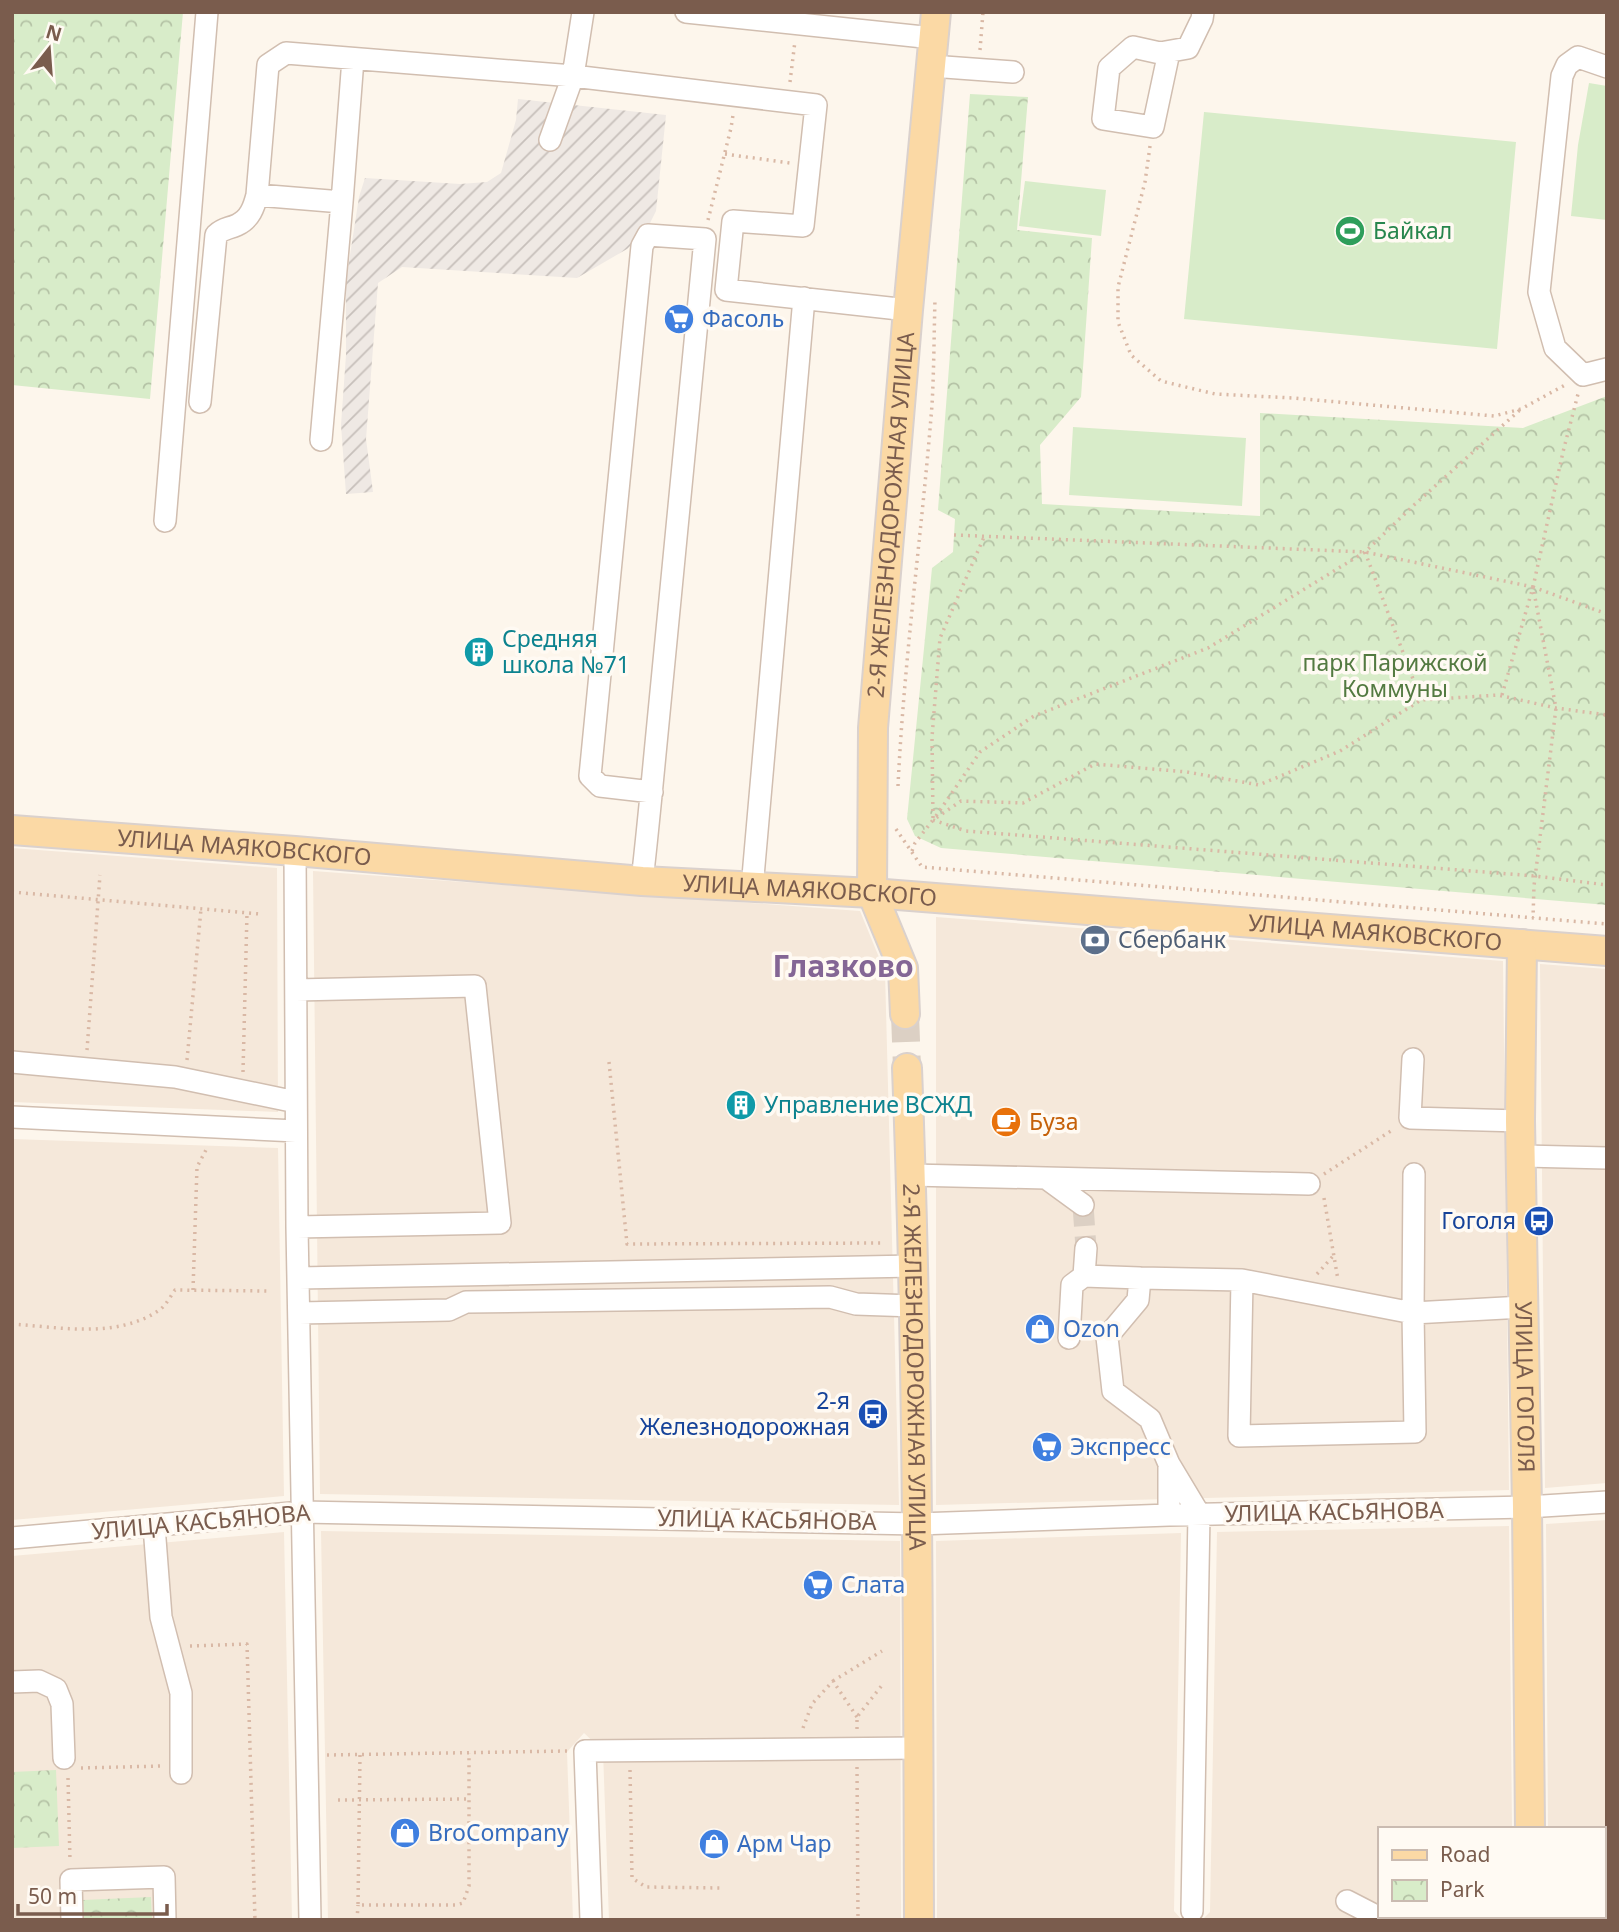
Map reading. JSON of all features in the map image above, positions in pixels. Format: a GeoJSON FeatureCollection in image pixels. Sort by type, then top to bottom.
{"type":"FeatureCollection","features":[{"type":"Feature","properties":{"kind":"main road","name":"2-Я ЖЕЛЕЗНОДОРОЖНАЯ УЛИЦА"},"geometry":{"type":"LineString","coordinates":[[905,1014],[903,968],[872,893],[873,728],[935,25]]}},
{"type":"Feature","properties":{"kind":"main road","name":"УЛИЦА МАЯКОВСКОГО"},"geometry":{"type":"LineString","coordinates":[[12,830],[642,881],[872,893],[1607,951]]}},
{"type":"Feature","properties":{"kind":"main road","name":"УЛИЦА ГОГОЛЯ"},"geometry":{"type":"LineString","coordinates":[[1522,944],[1520,1156],[1530,1827]]}},
{"type":"Feature","properties":{"kind":"main road","name":"2-Я ЖЕЛЕЗНОДОРОЖНАЯ УЛИЦА"},"geometry":{"type":"LineString","coordinates":[[907,1068],[918,1524],[919,1920]]}},
{"type":"Feature","properties":{"kind":"street"},"geometry":{"type":"LineString","coordinates":[[165,521],[207,12]]}},
{"type":"Feature","properties":{"kind":"street"},"geometry":{"type":"LineString","coordinates":[[551,140],[573,76],[583,12]]}},
{"type":"Feature","properties":{"kind":"street"},"geometry":{"type":"LineString","coordinates":[[686,12],[797,24],[935,25]]}},
{"type":"Feature","properties":{"kind":"street"},"geometry":{"type":"LineString","coordinates":[[1169,52],[1153,127],[1103,119],[1109,68],[1133,47],[1160,53],[1188,48],[1203,12]]}},
{"type":"Feature","properties":{"kind":"street"},"geometry":{"type":"LineString","coordinates":[[200,402],[216,235],[222,229],[240,224],[253,212],[257,195],[268,65],[286,53],[573,76],[816,105],[803,226],[733,221],[726,290],[908,310]]}},
{"type":"Feature","properties":{"kind":"street"},"geometry":{"type":"LineString","coordinates":[[1607,67],[1578,57],[1567,65],[1562,76],[1539,292],[1555,348],[1583,375],[1607,369]]}},
{"type":"Feature","properties":{"kind":"street"},"geometry":{"type":"LineString","coordinates":[[321,440],[353,59]]}},
{"type":"Feature","properties":{"kind":"street"},"geometry":{"type":"LineString","coordinates":[[931,66],[1013,72]]}},
{"type":"Feature","properties":{"kind":"street"},"geometry":{"type":"LineString","coordinates":[[257,195],[342,202]]}},
{"type":"Feature","properties":{"kind":"street"},"geometry":{"type":"LineString","coordinates":[[642,881],[652,792],[705,239],[648,235],[642,246],[590,776],[600,786],[652,792]]}},
{"type":"Feature","properties":{"kind":"street"},"geometry":{"type":"LineString","coordinates":[[752,888],[804,298]]}},
{"type":"Feature","properties":{"kind":"street"},"geometry":{"type":"LineString","coordinates":[[295,851],[297,1227],[310,1920]]}},
{"type":"Feature","properties":{"kind":"street"},"geometry":{"type":"LineString","coordinates":[[296,990],[475,986],[500,1223],[297,1227]]}},
{"type":"Feature","properties":{"kind":"street"},"geometry":{"type":"LineString","coordinates":[[1413,1059],[1410,1118],[1520,1121]]}},
{"type":"Feature","properties":{"kind":"street"},"geometry":{"type":"LineString","coordinates":[[12,1062],[185,1079],[296,1102]]}},
{"type":"Feature","properties":{"kind":"street"},"geometry":{"type":"LineString","coordinates":[[12,1117],[296,1131]]}},
{"type":"Feature","properties":{"kind":"street"},"geometry":{"type":"LineString","coordinates":[[1520,1156],[1607,1158]]}},
{"type":"Feature","properties":{"kind":"street"},"geometry":{"type":"LineString","coordinates":[[1242,1280],[1239,1436],[1415,1432],[1414,1174]]}},
{"type":"Feature","properties":{"kind":"street"},"geometry":{"type":"LineString","coordinates":[[911,1175],[1309,1184]]}},
{"type":"Feature","properties":{"kind":"street"},"geometry":{"type":"LineString","coordinates":[[1046,1178],[1083,1205]]}},
{"type":"Feature","properties":{"kind":"street"},"geometry":{"type":"LineString","coordinates":[[1084,1276],[1086,1248]]}},
{"type":"Feature","properties":{"kind":"street"},"geometry":{"type":"LineString","coordinates":[[299,1278],[913,1266]]}},
{"type":"Feature","properties":{"kind":"street"},"geometry":{"type":"LineString","coordinates":[[1069,1338],[1072,1285],[1084,1276],[1242,1280],[1413,1313],[1523,1307]]}},
{"type":"Feature","properties":{"kind":"street"},"geometry":{"type":"LineString","coordinates":[[1140,1278],[1138,1300],[1107,1337],[1113,1391],[1150,1419],[1169,1464],[1199,1514],[1192,1911]]}},
{"type":"Feature","properties":{"kind":"street"},"geometry":{"type":"LineString","coordinates":[[299,1313],[449,1310],[466,1302],[830,1297],[856,1304],[914,1306]]}},
{"type":"Feature","properties":{"kind":"street"},"geometry":{"type":"LineString","coordinates":[[1169,1464],[1169,1515]]}},
{"type":"Feature","properties":{"kind":"street","name":"УЛИЦА КАСЬЯНОВА"},"geometry":{"type":"LineString","coordinates":[[12,1538],[302,1512],[918,1524],[1199,1514],[1527,1507],[1607,1502]]}},
{"type":"Feature","properties":{"kind":"street"},"geometry":{"type":"LineString","coordinates":[[154,1526],[161,1617],[181,1693],[181,1769]]}},
{"type":"Feature","properties":{"kind":"street"},"geometry":{"type":"LineString","coordinates":[[12,1682],[39,1681],[55,1689],[62,1704],[71,1765]]}},
{"type":"Feature","properties":{"kind":"street"},"geometry":{"type":"LineString","coordinates":[[591,1920],[585,1751],[918,1748]]}},
{"type":"Feature","properties":{"kind":"street"},"geometry":{"type":"LineString","coordinates":[[72,1920],[71,1881],[164,1877],[165,1920]]}},
{"type":"Feature","properties":{"kind":"street"},"geometry":{"type":"LineString","coordinates":[[1347,1910],[1378,1918]]}},
{"type":"Feature","properties":{"kind":"path"},"geometry":{"type":"LineString","coordinates":[[979,70],[984,12]]}},
{"type":"Feature","properties":{"kind":"path"},"geometry":{"type":"LineString","coordinates":[[788,102],[797,24]]}},
{"type":"Feature","properties":{"kind":"path"},"geometry":{"type":"LineString","coordinates":[[705,239],[710,207],[731,128],[735,96]]}},
{"type":"Feature","properties":{"kind":"path"},"geometry":{"type":"LineString","coordinates":[[1153,127],[1145,182],[1118,287],[1118,322],[1131,355],[1161,381],[1215,394],[1293,398],[1494,416],[1521,409]]}},
{"type":"Feature","properties":{"kind":"path"},"geometry":{"type":"LineString","coordinates":[[724,154],[810,166]]}},
{"type":"Feature","properties":{"kind":"path"},"geometry":{"type":"LineString","coordinates":[[898,792],[901,728],[932,403],[935,288]]}},
{"type":"Feature","properties":{"kind":"path"},"geometry":{"type":"LineString","coordinates":[[912,851],[980,752],[1034,716],[1208,648],[1365,552],[1521,409],[1583,375]]}},
{"type":"Feature","properties":{"kind":"path"},"geometry":{"type":"LineString","coordinates":[[1502,696],[1533,587],[1583,375]]}},
{"type":"Feature","properties":{"kind":"path"},"geometry":{"type":"LineString","coordinates":[[954,535],[1365,552],[1533,587],[1607,614]]}},
{"type":"Feature","properties":{"kind":"path"},"geometry":{"type":"LineString","coordinates":[[933,820],[932,737],[940,638],[984,537]]}},
{"type":"Feature","properties":{"kind":"path"},"geometry":{"type":"LineString","coordinates":[[1365,552],[1421,699]]}},
{"type":"Feature","properties":{"kind":"path"},"geometry":{"type":"LineString","coordinates":[[1532,918],[1556,708],[1533,587]]}},
{"type":"Feature","properties":{"kind":"path"},"geometry":{"type":"LineString","coordinates":[[933,820],[961,801],[1023,803],[1095,764],[1187,772],[1259,785],[1340,751],[1421,699],[1498,695],[1556,708],[1607,715]]}},
{"type":"Feature","properties":{"kind":"path"},"geometry":{"type":"LineString","coordinates":[[897,817],[896,830],[922,867],[1607,924]]}},
{"type":"Feature","properties":{"kind":"path"},"geometry":{"type":"LineString","coordinates":[[933,820],[966,831],[1607,884]]}},
{"type":"Feature","properties":{"kind":"path"},"geometry":{"type":"LineString","coordinates":[[85,1069],[100,874]]}},
{"type":"Feature","properties":{"kind":"path"},"geometry":{"type":"LineString","coordinates":[[12,892],[260,914]]}},
{"type":"Feature","properties":{"kind":"path"},"geometry":{"type":"LineString","coordinates":[[185,1079],[201,909]]}},
{"type":"Feature","properties":{"kind":"path"},"geometry":{"type":"LineString","coordinates":[[243,1091],[247,913]]}},
{"type":"Feature","properties":{"kind":"path"},"geometry":{"type":"LineString","coordinates":[[609,1062],[626,1244],[883,1243]]}},
{"type":"Feature","properties":{"kind":"path"},"geometry":{"type":"LineString","coordinates":[[1341,1299],[1324,1197],[1309,1184],[1410,1118]]}},
{"type":"Feature","properties":{"kind":"path"},"geometry":{"type":"LineString","coordinates":[[193,1290],[197,1167]]}},
{"type":"Feature","properties":{"kind":"path"},"geometry":{"type":"LineString","coordinates":[[12,1324],[101,1329],[136,1321],[160,1310],[175,1290],[267,1291]]}},
{"type":"Feature","properties":{"kind":"path"},"geometry":{"type":"LineString","coordinates":[[169,1647],[247,1644],[256,1920]]}},
{"type":"Feature","properties":{"kind":"path"},"geometry":{"type":"LineString","coordinates":[[803,1729],[812,1704],[833,1681],[882,1651]]}},
{"type":"Feature","properties":{"kind":"path"},"geometry":{"type":"LineString","coordinates":[[833,1681],[857,1717],[858,1920]]}},
{"type":"Feature","properties":{"kind":"path"},"geometry":{"type":"LineString","coordinates":[[857,1717],[883,1684]]}},
{"type":"Feature","properties":{"kind":"path"},"geometry":{"type":"LineString","coordinates":[[629,1750],[632,1878],[646,1887],[721,1888]]}},
{"type":"Feature","properties":{"kind":"path"},"geometry":{"type":"LineString","coordinates":[[307,1756],[585,1751]]}},
{"type":"Feature","properties":{"kind":"path"},"geometry":{"type":"LineString","coordinates":[[358,1905],[463,1903],[469,1886],[469,1753]]}},
{"type":"Feature","properties":{"kind":"path"},"geometry":{"type":"LineString","coordinates":[[357,1920],[360,1755]]}},
{"type":"Feature","properties":{"kind":"path"},"geometry":{"type":"LineString","coordinates":[[71,1881],[71,1765],[181,1769]]}},
{"type":"Feature","properties":{"kind":"path"},"geometry":{"type":"LineString","coordinates":[[338,1800],[469,1799]]}},
{"type":"Feature","properties":{"kind":"shaded area"},"geometry":{"type":"Polygon","coordinates":[[[518,99],[666,115],[656,211],[646,231],[627,249],[577,278],[402,267],[378,283],[366,439],[373,492],[346,494],[341,425],[346,355],[346,281],[359,197],[365,178],[460,184],[487,182],[501,173],[516,120],[518,99]]]}},
{"type":"Feature","properties":{"kind":"shaded area"},"geometry":{"type":"Polygon","coordinates":[[[12,848],[277,868],[278,1112],[12,1102],[12,848]]]}},
{"type":"Feature","properties":{"kind":"shaded area"},"geometry":{"type":"Polygon","coordinates":[[[313,871],[860,911],[885,972],[899,1505],[320,1494],[313,871]]]}},
{"type":"Feature","properties":{"kind":"shaded area"},"geometry":{"type":"Polygon","coordinates":[[[936,917],[1503,961],[1509,1490],[936,1505],[936,917]]]}},
{"type":"Feature","properties":{"kind":"shaded area"},"geometry":{"type":"Polygon","coordinates":[[[1540,964],[1607,969],[1607,1483],[1545,1488],[1540,964]]]}},
{"type":"Feature","properties":{"kind":"shaded area"},"geometry":{"type":"Polygon","coordinates":[[[12,1139],[278,1148],[284,1496],[12,1520],[12,1139]]]}},
{"type":"Feature","properties":{"kind":"shaded area"},"geometry":{"type":"Polygon","coordinates":[[[1607,1520],[1607,1920],[1549,1920],[1605,1918],[1605,1827],[1548,1827],[1546,1524],[1607,1520]]]}},
{"type":"Feature","properties":{"kind":"shaded area"},"geometry":{"type":"Polygon","coordinates":[[[1509,1526],[1512,1827],[1378,1827],[1378,1918],[1512,1920],[1202,1920],[1210,1912],[1217,1532],[1509,1526]]]}},
{"type":"Feature","properties":{"kind":"shaded area"},"geometry":{"type":"Polygon","coordinates":[[[321,1531],[900,1541],[901,1920],[609,1920],[603,1751],[584,1733],[567,1752],[573,1920],[328,1920],[321,1531]]]}},
{"type":"Feature","properties":{"kind":"shaded area"},"geometry":{"type":"Polygon","coordinates":[[[284,1532],[292,1920],[12,1920],[12,1556],[284,1532]]]}},
{"type":"Feature","properties":{"kind":"shaded area"},"geometry":{"type":"Polygon","coordinates":[[[1181,1533],[1174,1911],[1182,1920],[937,1920],[936,1541],[1181,1533]]]}},
{"type":"Feature","properties":{"kind":"green space"},"geometry":{"type":"Polygon","coordinates":[[[12,12],[183,12],[150,399],[12,385],[12,12]]]}},
{"type":"Feature","properties":{"kind":"green space"},"geometry":{"type":"Polygon","coordinates":[[[1589,83],[1607,86],[1607,220],[1571,216],[1578,145],[1589,83]]]}},
{"type":"Feature","properties":{"kind":"green space","name":"парк Парижской Коммуны"},"geometry":{"type":"Polygon","coordinates":[[[970,94],[1028,97],[1017,230],[1092,238],[1081,397],[1040,445],[1042,504],[1260,516],[1260,413],[1523,428],[1607,396],[1607,905],[941,848],[915,836],[907,819],[932,568],[953,552],[955,519],[938,510],[970,94]]]}},
{"type":"Feature","properties":{"kind":"green space","name":"Байкал"},"geometry":{"type":"Polygon","coordinates":[[[1204,112],[1516,142],[1497,349],[1184,319],[1204,112]]]}},
{"type":"Feature","properties":{"kind":"green space"},"geometry":{"type":"Polygon","coordinates":[[[1025,181],[1106,190],[1101,236],[1019,226],[1025,181]]]}},
{"type":"Feature","properties":{"kind":"green space"},"geometry":{"type":"Polygon","coordinates":[[[1073,427],[1246,438],[1242,506],[1069,495],[1073,427]]]}},
{"type":"Feature","properties":{"kind":"green space"},"geometry":{"type":"Polygon","coordinates":[[[56,1770],[59,1846],[12,1848],[12,1772],[56,1770]]]}},
{"type":"Feature","properties":{"kind":"green space"},"geometry":{"type":"Polygon","coordinates":[[[151,1897],[152,1920],[84,1920],[83,1900],[151,1897]]]}},
{"type":"Feature","properties":{"kind":"tunnel"},"geometry":{"type":"LineString","coordinates":[[905,1014],[907,1068]]}},
{"type":"Feature","properties":{"kind":"tunnel"},"geometry":{"type":"LineString","coordinates":[[1083,1205],[1086,1248]]}},
{"type":"Feature","properties":{"kind":"place","name":"Байкал"},"geometry":{"type":"Point","coordinates":[1350,231]}},
{"type":"Feature","properties":{"kind":"place","name":"Фасоль"},"geometry":{"type":"Point","coordinates":[679,319]}},
{"type":"Feature","properties":{"kind":"place","name":"Средняя школа №71"},"geometry":{"type":"Point","coordinates":[479,652]}},
{"type":"Feature","properties":{"kind":"place","name":"Сбербанк"},"geometry":{"type":"Point","coordinates":[1095,940]}},
{"type":"Feature","properties":{"kind":"place","name":"Управление ВСЖД"},"geometry":{"type":"Point","coordinates":[741,1105]}},
{"type":"Feature","properties":{"kind":"place","name":"Буза"},"geometry":{"type":"Point","coordinates":[1006,1122]}},
{"type":"Feature","properties":{"kind":"place","name":"Гоголя"},"geometry":{"type":"Point","coordinates":[1539,1221]}},
{"type":"Feature","properties":{"kind":"place","name":"Ozon"},"geometry":{"type":"Point","coordinates":[1040,1329]}},
{"type":"Feature","properties":{"kind":"place","name":"2-я Железнодорожная"},"geometry":{"type":"Point","coordinates":[873,1414]}},
{"type":"Feature","properties":{"kind":"place","name":"Экспресс"},"geometry":{"type":"Point","coordinates":[1047,1447]}},
{"type":"Feature","properties":{"kind":"place","name":"Слата"},"geometry":{"type":"Point","coordinates":[818,1585]}},
{"type":"Feature","properties":{"kind":"place","name":"BroCompany"},"geometry":{"type":"Point","coordinates":[405,1833]}},
{"type":"Feature","properties":{"kind":"place","name":"Арм Чар"},"geometry":{"type":"Point","coordinates":[714,1844]}},
{"type":"Feature","properties":{"kind":"district","name":"Глазково"},"geometry":{"type":"Point","coordinates":[843,967]}}]}
